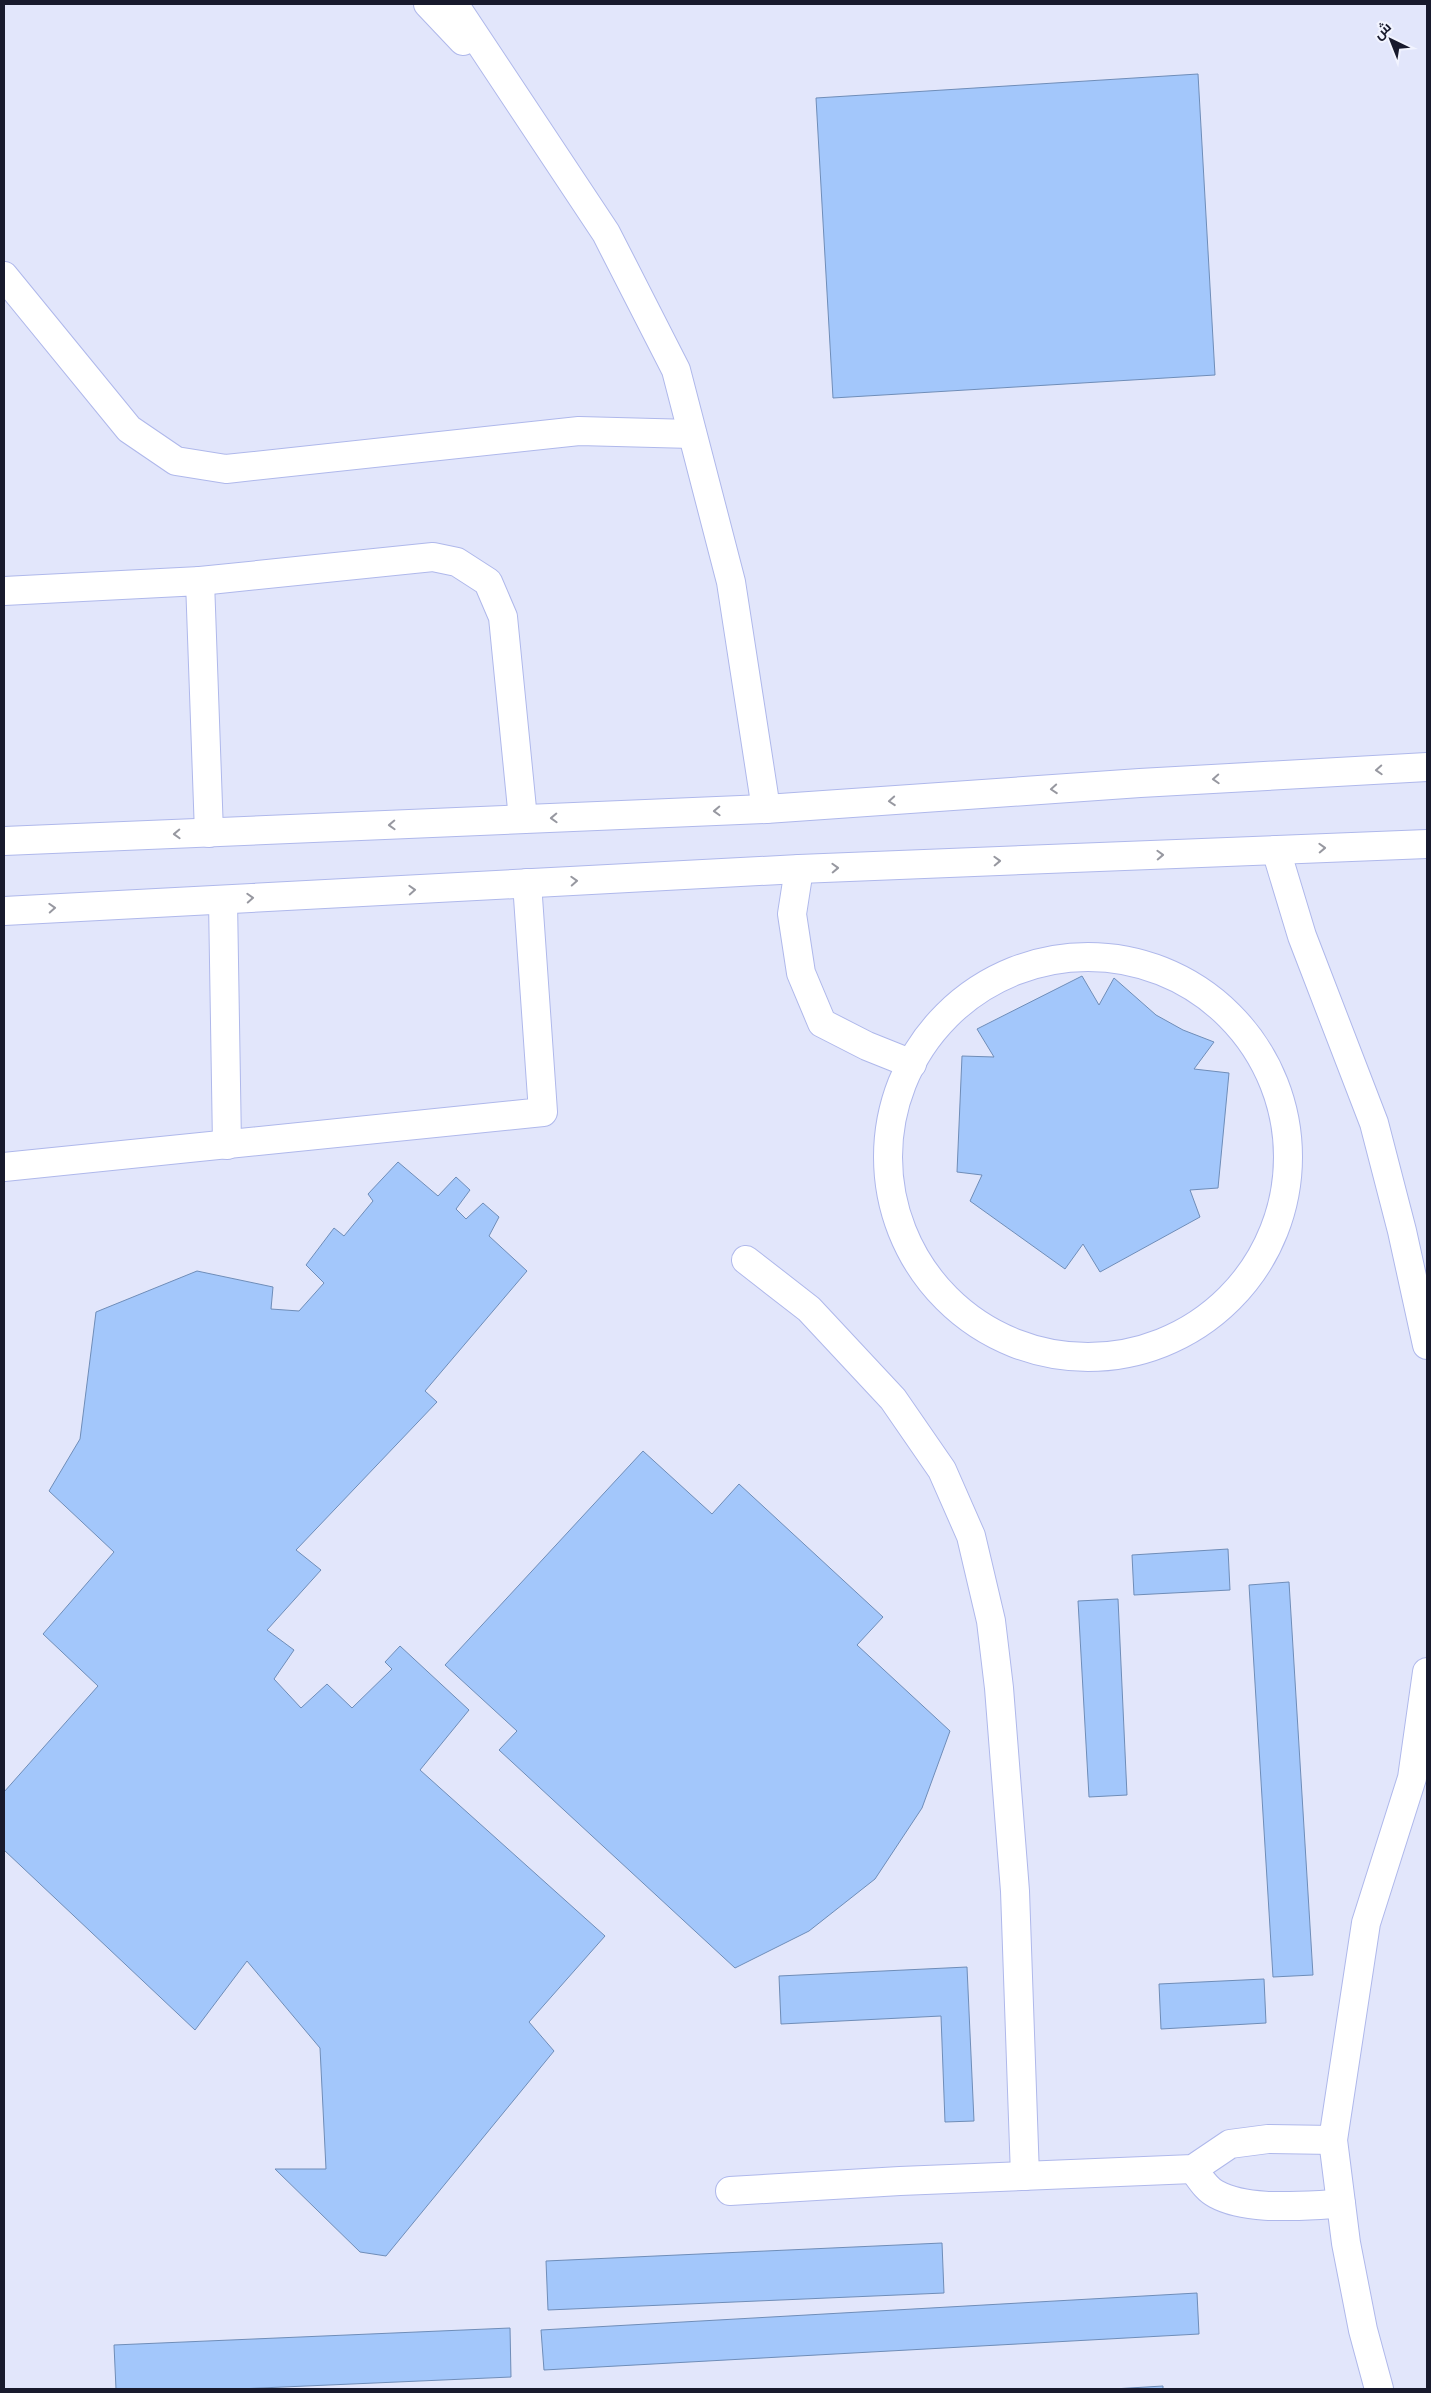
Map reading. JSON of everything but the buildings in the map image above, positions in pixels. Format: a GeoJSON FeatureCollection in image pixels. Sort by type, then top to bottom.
{"type":"FeatureCollection","features":[{"type":"Feature","properties":{"kind":"street"},"geometry":{"type":"LineString","coordinates":[[428,4],[514,95]]}},
{"type":"Feature","properties":{"kind":"street"},"geometry":{"type":"LineString","coordinates":[[454,4],[606,233],[676,370],[731,582],[766,810]]}},
{"type":"Feature","properties":{"kind":"street"},"geometry":{"type":"LineString","coordinates":[[4,276],[129,429],[176,461],[226,469],[579,432],[692,434]]}},
{"type":"Feature","properties":{"kind":"street"},"geometry":{"type":"LineString","coordinates":[[4,591],[200,581],[433,557],[458,562],[488,582],[503,618],[523,819]]}},
{"type":"Feature","properties":{"kind":"street"},"geometry":{"type":"LineString","coordinates":[[200,581],[209,833]]}},
{"type":"Feature","properties":{"kind":"street"},"geometry":{"type":"LineString","coordinates":[[4,841],[766,810],[1130,784],[1427,767]]}},
{"type":"Feature","properties":{"kind":"street"},"geometry":{"type":"LineString","coordinates":[[4,911],[799,869],[1427,844]]}},
{"type":"Feature","properties":{"kind":"street"},"geometry":{"type":"LineString","coordinates":[[1276,850],[1302,936],[1374,1123],[1402,1231],[1427,1345]]}},
{"type":"Feature","properties":{"kind":"street"},"geometry":{"type":"LineString","coordinates":[[799,869],[792,914],[801,972],[822,1023],[867,1046],[912,1064]]}},
{"type":"Feature","properties":{"kind":"street"},"geometry":{"type":"LineString","coordinates":[[4,1168],[543,1112],[527,883]]}},
{"type":"Feature","properties":{"kind":"street"},"geometry":{"type":"LineString","coordinates":[[223,900],[227,1144]]}},
{"type":"Feature","properties":{"kind":"street"},"geometry":{"type":"LineString","coordinates":[[1115,956],[1179,976],[1233,1014],[1271,1069],[1290,1132],[1286,1199],[1261,1262],[1217,1312],[1160,1346],[1095,1359],[1029,1350],[969,1321],[922,1274],[894,1214],[886,1147],[901,1082],[912,1064],[936,1025],[987,983],[1049,959],[1115,956]]}},
{"type":"Feature","properties":{"kind":"street"},"geometry":{"type":"LineString","coordinates":[[746,1260],[809,1309],[893,1399],[942,1470],[971,1536],[991,1620],[999,1688],[1015,1891],[1025,2176]]}},
{"type":"Feature","properties":{"kind":"street"},"geometry":{"type":"LineString","coordinates":[[1379,2389],[1362,2330],[1341,2204],[1333,2140],[1366,1923],[1412,1778],[1427,1672]]}},
{"type":"Feature","properties":{"kind":"street"},"geometry":{"type":"LineString","coordinates":[[730,2191],[1193,2169],[1230,2144],[1268,2140],[1333,2140]]}},
{"type":"Feature","properties":{"kind":"street"},"geometry":{"type":"LineString","coordinates":[[1193,2169],[1206,2187],[1214,2194],[1227,2199],[1250,2204],[1288,2206],[1341,2204]]}}]}
